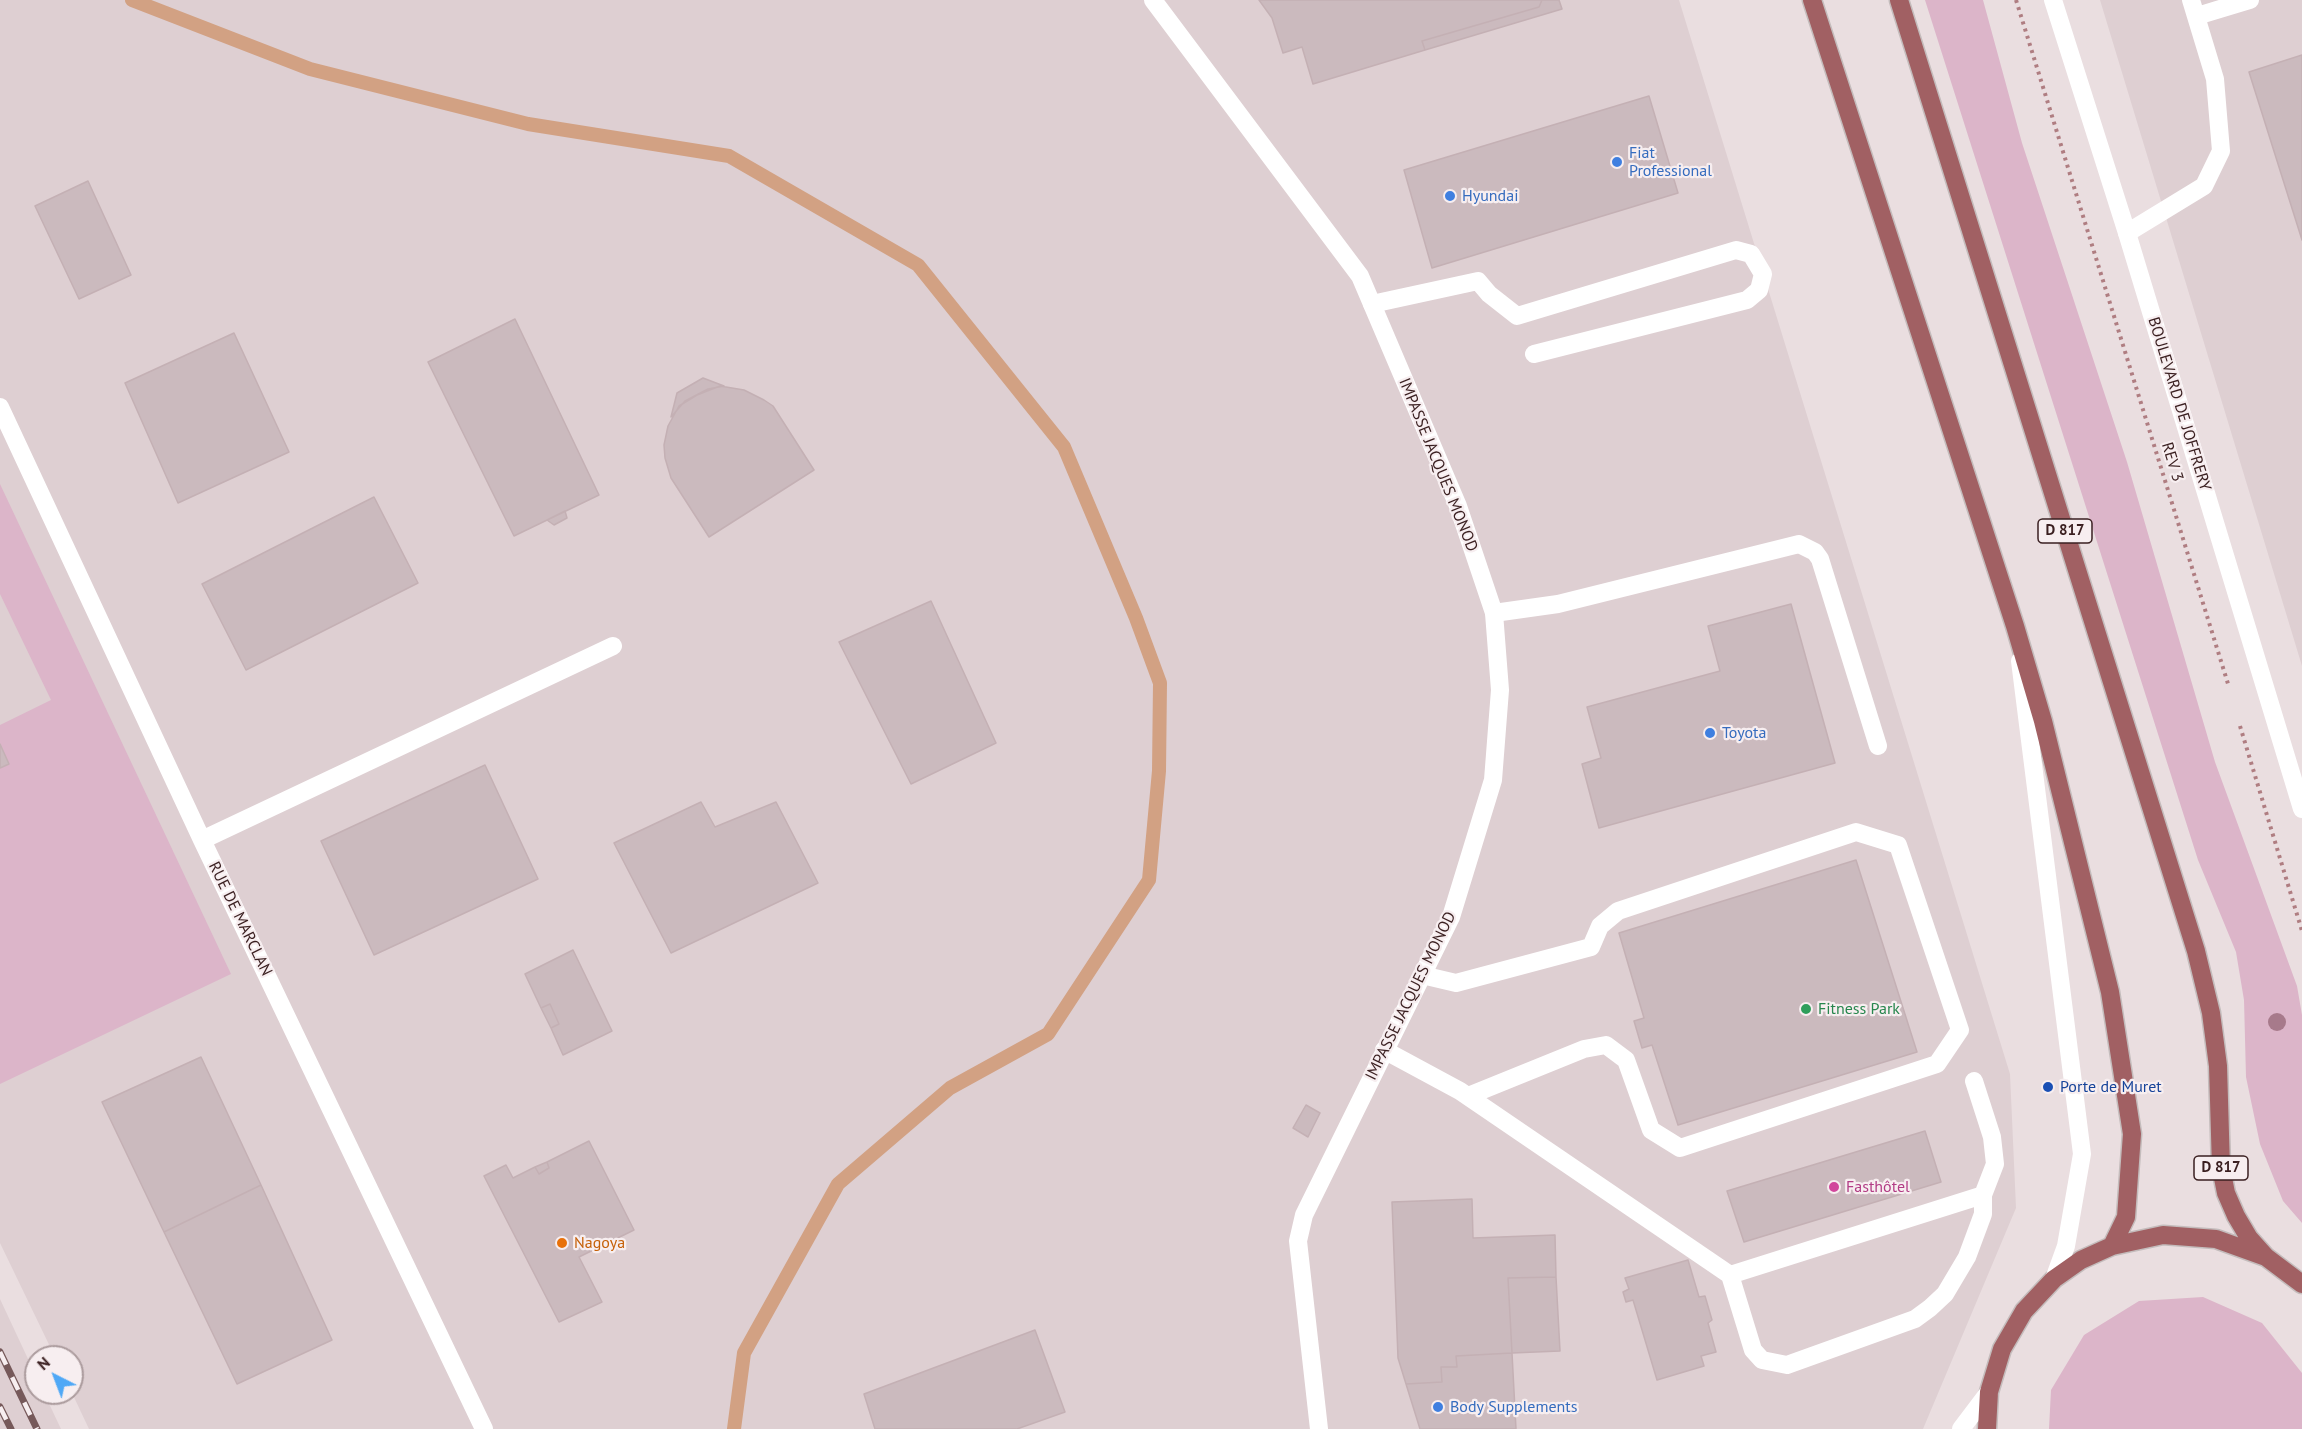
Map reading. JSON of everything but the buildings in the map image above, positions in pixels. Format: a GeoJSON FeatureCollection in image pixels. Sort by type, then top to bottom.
{"type":"FeatureCollection","features":[{"type":"Feature","properties":{"kind":"main road"},"geometry":{"type":"LineString","coordinates":[[1812,0],[2015,627],[2043,721],[2110,992],[2132,1134],[2126,1218],[2112,1246]]}},
{"type":"Feature","properties":{"kind":"main road","name":"D 817"},"geometry":{"type":"LineString","coordinates":[[1899,0],[2196,951],[2211,1013],[2218,1066],[2221,1168],[2226,1192],[2249,1238],[2266,1257]]}},
{"type":"Feature","properties":{"kind":"main road"},"geometry":{"type":"LineString","coordinates":[[1987,1429],[1989,1392],[2002,1349],[2024,1311],[2054,1279],[2081,1260],[2112,1246],[2163,1235],[2216,1239],[2266,1257],[2302,1284]]}},
{"type":"Feature","properties":{"kind":"street","name":"IMPASSE JACQUES MONOD"},"geometry":{"type":"LineString","coordinates":[[1153,0],[1360,276],[1458,506],[1494,613],[1500,690],[1493,780],[1451,917],[1304,1215],[1298,1241],[1319,1429]]}},
{"type":"Feature","properties":{"kind":"street","name":"BOULEVARD DE JOFFRERY"},"geometry":{"type":"LineString","coordinates":[[2053,0],[2127,233],[2302,809]]}},
{"type":"Feature","properties":{"kind":"street"},"geometry":{"type":"LineString","coordinates":[[2127,233],[2204,186],[2221,151],[2215,79],[2194,8],[2250,0]]}},
{"type":"Feature","properties":{"kind":"street"},"geometry":{"type":"LineString","coordinates":[[1372,304],[1478,281],[1489,294],[1517,316],[1736,250],[1751,254],[1763,274],[1759,290],[1747,300],[1534,354]]}},
{"type":"Feature","properties":{"kind":"street","name":"RUE DE MARCLAN"},"geometry":{"type":"LineString","coordinates":[[0,407],[202,840],[484,1429]]}},
{"type":"Feature","properties":{"kind":"street"},"geometry":{"type":"LineString","coordinates":[[1494,613],[1558,604],[1799,544],[1815,552],[1820,559],[1878,746]]}},
{"type":"Feature","properties":{"kind":"street"},"geometry":{"type":"LineString","coordinates":[[2015,627],[2082,1154],[2066,1246],[2054,1279]]}},
{"type":"Feature","properties":{"kind":"street"},"geometry":{"type":"LineString","coordinates":[[202,840],[613,646]]}},
{"type":"Feature","properties":{"kind":"street"},"geometry":{"type":"LineString","coordinates":[[1422,975],[1456,983],[1591,947],[1600,926],[1618,911],[1856,832],[1898,845],[1960,1030],[1937,1064],[1680,1148],[1651,1130],[1626,1059],[1606,1045],[1584,1049],[1468,1096]]}},
{"type":"Feature","properties":{"kind":"street"},"geometry":{"type":"LineString","coordinates":[[1384,1050],[1468,1096],[1730,1275],[1753,1350],[1762,1360],[1787,1365],[1916,1319],[1945,1294],[1967,1257],[1983,1214],[1983,1196],[1995,1164],[1992,1137],[1974,1082]]}},
{"type":"Feature","properties":{"kind":"street"},"geometry":{"type":"LineString","coordinates":[[1730,1275],[1983,1196]]}},
{"type":"Feature","properties":{"kind":"street"},"geometry":{"type":"LineString","coordinates":[[1961,1429],[1989,1392]]}},
{"type":"Feature","properties":{"kind":"path","name":"REV 3"},"geometry":{"type":"LineString","coordinates":[[2016,0],[2230,692]]}},
{"type":"Feature","properties":{"kind":"path"},"geometry":{"type":"LineString","coordinates":[[2237,715],[2302,931]]}},
{"type":"Feature","properties":{"kind":"shaded area"},"geometry":{"type":"Polygon","coordinates":[[[0,0],[1679,0],[2010,1074],[2016,1208],[1923,1429],[89,1429],[78,1405],[84,1405],[84,1345],[49,1345],[0,1243],[0,0]]]}},
{"type":"Feature","properties":{"kind":"shaded area"},"geometry":{"type":"Polygon","coordinates":[[[1925,0],[1983,0],[2022,143],[2127,462],[2215,762],[2297,986],[2302,1015],[2302,1223],[2283,1201],[2260,1144],[2246,1077],[2244,1000],[2236,952],[2198,860],[1925,0]]]}},
{"type":"Feature","properties":{"kind":"shaded area"},"geometry":{"type":"Polygon","coordinates":[[[2100,0],[2302,0],[2302,666],[2100,0]]]}},
{"type":"Feature","properties":{"kind":"shaded area"},"geometry":{"type":"Polygon","coordinates":[[[0,484],[231,974],[0,1084],[0,768],[9,764],[0,744],[0,725],[51,700],[0,594],[0,484]]]}},
{"type":"Feature","properties":{"kind":"shaded area"},"geometry":{"type":"Polygon","coordinates":[[[2203,1297],[2262,1323],[2302,1373],[2302,1429],[2049,1429],[2051,1390],[2084,1335],[2139,1301],[2203,1297]]]}},
{"type":"Feature","properties":{"kind":"shaded area"},"geometry":{"type":"Polygon","coordinates":[[[0,1299],[24,1350],[24,1405],[50,1405],[61,1429],[0,1429],[0,1299]]]}},
{"type":"Feature","properties":{"kind":"waterway"},"geometry":{"type":"LineString","coordinates":[[132,0],[310,69],[528,124],[729,156],[918,265],[1064,447],[1136,618],[1160,683],[1159,771],[1149,880],[1048,1034],[950,1088],[838,1184],[744,1353],[734,1429]]}},
{"type":"Feature","properties":{"kind":"railway"},"geometry":{"type":"LineString","coordinates":[[0,1352],[37,1429]]}},
{"type":"Feature","properties":{"kind":"railway"},"geometry":{"type":"LineString","coordinates":[[0,1407],[11,1429]]}},
{"type":"Feature","properties":{"kind":"place","name":"Fiat Professional"},"geometry":{"type":"Point","coordinates":[1617,162]}},
{"type":"Feature","properties":{"kind":"place","name":"Hyundai"},"geometry":{"type":"Point","coordinates":[1450,196]}},
{"type":"Feature","properties":{"kind":"place","name":"Toyota"},"geometry":{"type":"Point","coordinates":[1710,733]}},
{"type":"Feature","properties":{"kind":"place","name":"Fitness Park"},"geometry":{"type":"Point","coordinates":[1806,1009]}},
{"type":"Feature","properties":{"kind":"place","name":"Porte de Muret"},"geometry":{"type":"Point","coordinates":[2048,1087]}},
{"type":"Feature","properties":{"kind":"place","name":"Fasthôtel"},"geometry":{"type":"Point","coordinates":[1834,1187]}},
{"type":"Feature","properties":{"kind":"place","name":"Nagoya"},"geometry":{"type":"Point","coordinates":[562,1243]}},
{"type":"Feature","properties":{"kind":"place","name":"Body Supplements"},"geometry":{"type":"Point","coordinates":[1438,1407]}}]}
